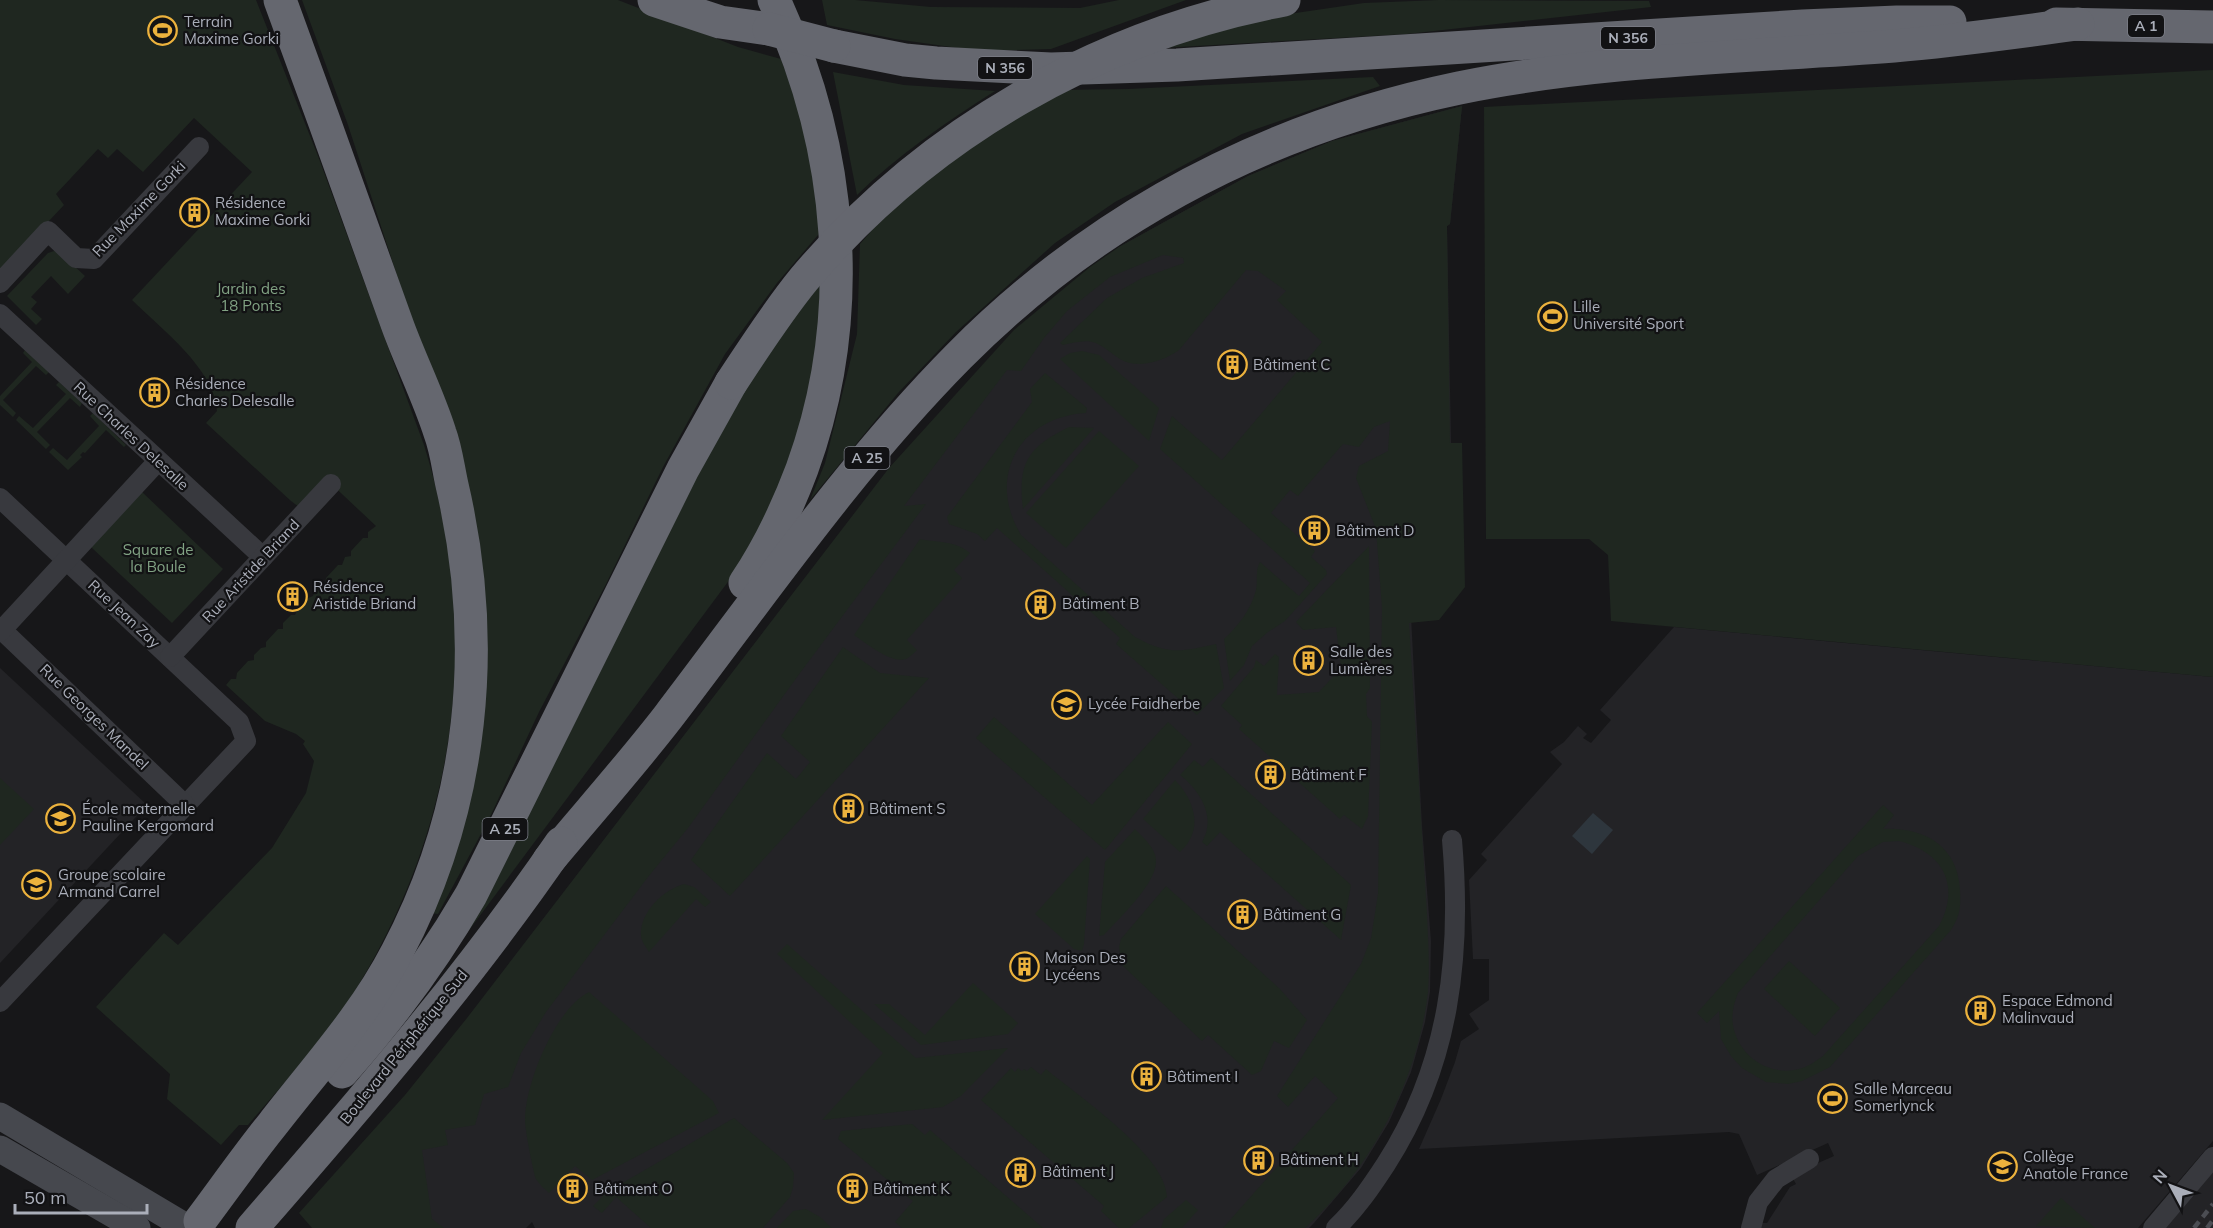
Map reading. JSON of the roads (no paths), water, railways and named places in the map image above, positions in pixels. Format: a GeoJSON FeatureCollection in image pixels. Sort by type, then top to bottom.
{"type":"FeatureCollection","features":[{"type":"Feature","properties":{"kind":"highway"},"geometry":{"type":"LineString","coordinates":[[187,1223],[346,1034],[397,953],[426,891],[446,834],[460,778],[469,719],[472,641],[469,571],[461,521],[440,433],[400,333],[345,174],[279,0]]}},
{"type":"Feature","properties":{"kind":"highway"},"geometry":{"type":"LineString","coordinates":[[549,860],[769,545],[793,493],[815,430],[828,374],[837,288],[834,209],[822,137],[801,64],[772,15],[720,22],[654,0]]}},
{"type":"Feature","properties":{"kind":"highway","name":"N 356"},"geometry":{"type":"LineString","coordinates":[[697,0],[772,15],[834,46],[926,62],[995,68],[1050,69],[1178,65],[1897,22],[2078,24]]}},
{"type":"Feature","properties":{"kind":"highway"},"geometry":{"type":"LineString","coordinates":[[800,0],[831,114],[822,137]]}},
{"type":"Feature","properties":{"kind":"highway","name":"A 25"},"geometry":{"type":"LineString","coordinates":[[187,1223],[287,1134],[353,1060],[402,1000],[454,923],[496,848],[683,469],[731,383],[784,305],[825,255],[898,185],[948,144],[1042,85],[1124,46],[1194,22],[1284,0]]}},
{"type":"Feature","properties":{"kind":"highway","name":"A 25"},"geometry":{"type":"LineString","coordinates":[[549,860],[664,721],[849,479],[930,386],[986,330],[1042,282],[1098,240],[1165,197],[1239,159],[1304,131],[1378,108],[1465,87],[1559,72],[1761,53],[1914,44],[2078,24]]}},
{"type":"Feature","properties":{"kind":"highway","name":"A 1"},"geometry":{"type":"LineString","coordinates":[[2078,24],[2213,27]]}},
{"type":"Feature","properties":{"kind":"highway","name":"Boulevard Périphérique Sud"},"geometry":{"type":"LineString","coordinates":[[252,1228],[428,1020],[549,860]]}},
{"type":"Feature","properties":{"kind":"main road"},"geometry":{"type":"LineString","coordinates":[[0,1116],[187,1223]]}},
{"type":"Feature","properties":{"kind":"main road"},"geometry":{"type":"LineString","coordinates":[[0,1149],[137,1228]]}},
{"type":"Feature","properties":{"kind":"street","name":"Rue Maxime Gorki"},"geometry":{"type":"LineString","coordinates":[[0,283],[48,231],[76,258],[94,259],[199,147]]}},
{"type":"Feature","properties":{"kind":"street","name":"Rue Charles Delesalle"},"geometry":{"type":"LineString","coordinates":[[0,314],[263,557]]}},
{"type":"Feature","properties":{"kind":"street","name":"Rue Georges Mandel"},"geometry":{"type":"LineString","coordinates":[[158,461],[1,631],[185,805]]}},
{"type":"Feature","properties":{"kind":"street","name":"Rue Aristide Briand"},"geometry":{"type":"LineString","coordinates":[[170,657],[331,484]]}},
{"type":"Feature","properties":{"kind":"street","name":"Rue Jean Zay"},"geometry":{"type":"LineString","coordinates":[[0,498],[239,722],[246,741],[185,805]]}},
{"type":"Feature","properties":{"kind":"street"},"geometry":{"type":"LineString","coordinates":[[0,1002],[185,805]]}},
{"type":"Feature","properties":{"kind":"street"},"geometry":{"type":"LineString","coordinates":[[1336,1228],[1366,1194],[1394,1151],[1426,1088],[1445,1022],[1455,923],[1452,840]]}},
{"type":"Feature","properties":{"kind":"street"},"geometry":{"type":"LineString","coordinates":[[2153,1228],[2213,1157]]}},
{"type":"Feature","properties":{"kind":"street"},"geometry":{"type":"LineString","coordinates":[[1751,1228],[1758,1202],[1776,1179],[1809,1159]]}},
{"type":"Feature","properties":{"kind":"railway"},"geometry":{"type":"LineString","coordinates":[[2194,1228],[2213,1204]]}},
{"type":"Feature","properties":{"kind":"railway"},"geometry":{"type":"LineString","coordinates":[[2207,1228],[2213,1220]]}},
{"type":"Feature","properties":{"kind":"place","name":"Terrain Maxime Gorki"},"geometry":{"type":"Point","coordinates":[163,31]}},
{"type":"Feature","properties":{"kind":"place","name":"Résidence Maxime Gorki"},"geometry":{"type":"Point","coordinates":[194,212]}},
{"type":"Feature","properties":{"kind":"place","name":"Lille Université Sport"},"geometry":{"type":"Point","coordinates":[1552,316]}},
{"type":"Feature","properties":{"kind":"place","name":"Bâtiment C"},"geometry":{"type":"Point","coordinates":[1232,365]}},
{"type":"Feature","properties":{"kind":"place","name":"Résidence Charles Delesalle"},"geometry":{"type":"Point","coordinates":[154,393]}},
{"type":"Feature","properties":{"kind":"place","name":"Bâtiment D"},"geometry":{"type":"Point","coordinates":[1315,531]}},
{"type":"Feature","properties":{"kind":"place","name":"Résidence Aristide Briand"},"geometry":{"type":"Point","coordinates":[292,596]}},
{"type":"Feature","properties":{"kind":"place","name":"Bâtiment B"},"geometry":{"type":"Point","coordinates":[1041,604]}},
{"type":"Feature","properties":{"kind":"place","name":"Salle des Lumières"},"geometry":{"type":"Point","coordinates":[1309,661]}},
{"type":"Feature","properties":{"kind":"place","name":"Lycée Faidherbe"},"geometry":{"type":"Point","coordinates":[1067,704]}},
{"type":"Feature","properties":{"kind":"place","name":"Bâtiment F"},"geometry":{"type":"Point","coordinates":[1270,775]}},
{"type":"Feature","properties":{"kind":"place","name":"Bâtiment S"},"geometry":{"type":"Point","coordinates":[848,809]}},
{"type":"Feature","properties":{"kind":"place","name":"École maternelle Pauline Kergomard"},"geometry":{"type":"Point","coordinates":[61,818]}},
{"type":"Feature","properties":{"kind":"place","name":"Groupe scolaire Armand Carrel"},"geometry":{"type":"Point","coordinates":[37,884]}},
{"type":"Feature","properties":{"kind":"place","name":"Bâtiment G"},"geometry":{"type":"Point","coordinates":[1242,915]}},
{"type":"Feature","properties":{"kind":"place","name":"Maison Des Lycéens"},"geometry":{"type":"Point","coordinates":[1024,967]}},
{"type":"Feature","properties":{"kind":"place","name":"Espace Edmond Malinvaud"},"geometry":{"type":"Point","coordinates":[1981,1010]}},
{"type":"Feature","properties":{"kind":"place","name":"Bâtiment I"},"geometry":{"type":"Point","coordinates":[1146,1077]}},
{"type":"Feature","properties":{"kind":"place","name":"Salle Marceau Somerlynck"},"geometry":{"type":"Point","coordinates":[1833,1098]}},
{"type":"Feature","properties":{"kind":"place","name":"Bâtiment H"},"geometry":{"type":"Point","coordinates":[1259,1160]}},
{"type":"Feature","properties":{"kind":"place","name":"Collège Anatole France"},"geometry":{"type":"Point","coordinates":[2002,1166]}},
{"type":"Feature","properties":{"kind":"place","name":"Bâtiment J"},"geometry":{"type":"Point","coordinates":[1021,1172]}},
{"type":"Feature","properties":{"kind":"place","name":"Bâtiment O"},"geometry":{"type":"Point","coordinates":[573,1189]}},
{"type":"Feature","properties":{"kind":"place","name":"Bâtiment K"},"geometry":{"type":"Point","coordinates":[852,1189]}},
{"type":"Feature","properties":{"kind":"park label","name":"Jardin des 18 Ponts"},"geometry":{"type":"Point","coordinates":[251,298]}},
{"type":"Feature","properties":{"kind":"park label","name":"Square de la Boule"},"geometry":{"type":"Point","coordinates":[158,558]}}]}
